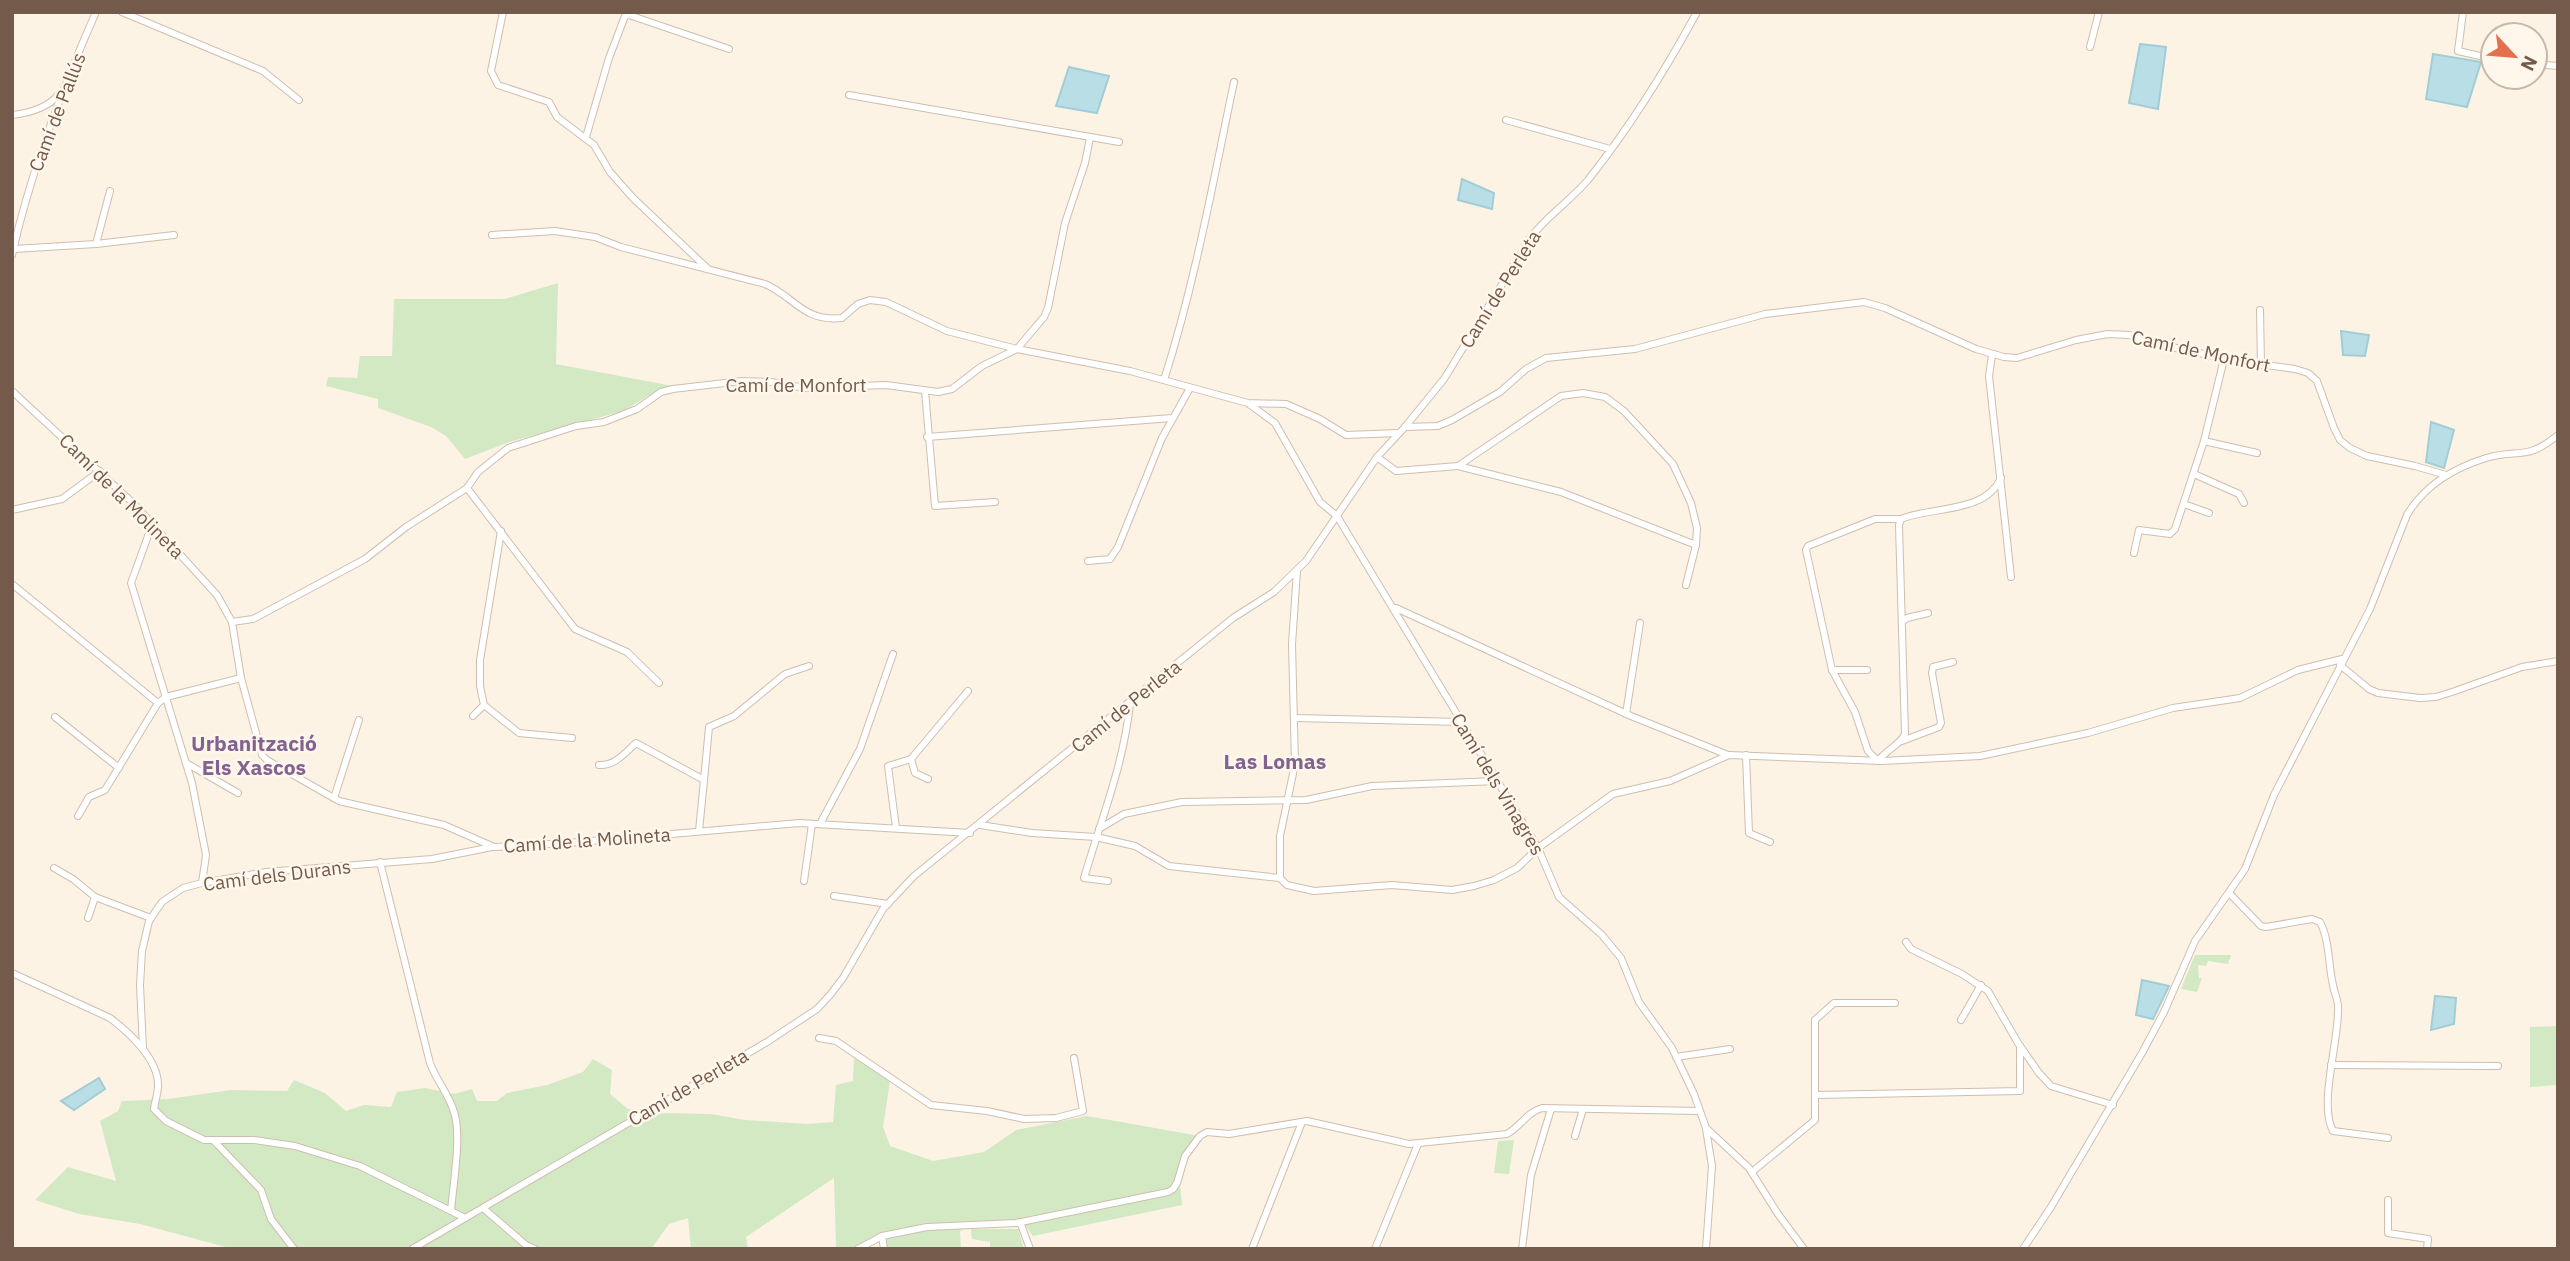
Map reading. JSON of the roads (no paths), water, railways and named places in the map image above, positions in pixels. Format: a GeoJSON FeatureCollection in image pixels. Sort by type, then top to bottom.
{"type":"FeatureCollection","features":[{"type":"Feature","properties":{"kind":"street","name":"Camí de Pallús"},"geometry":{"type":"LineString","coordinates":[[13,252],[27,195],[49,126],[96,12]]}},
{"type":"Feature","properties":{"kind":"street"},"geometry":{"type":"LineString","coordinates":[[122,12],[263,71],[299,100]]}},
{"type":"Feature","properties":{"kind":"street"},"geometry":{"type":"LineString","coordinates":[[503,12],[491,71],[498,85],[549,102],[557,117],[594,145],[610,172],[633,198],[708,269]]}},
{"type":"Feature","properties":{"kind":"street","name":"Camí de Perleta"},"geometry":{"type":"LineString","coordinates":[[412,1249],[768,1042],[817,1009],[843,978],[888,904],[914,876],[1233,618],[1274,592],[1297,571],[1377,457],[1403,430],[1444,379],[1531,237],[1545,219],[1586,181],[1610,149],[1668,67],[1697,12]]}},
{"type":"Feature","properties":{"kind":"street"},"geometry":{"type":"LineString","coordinates":[[2090,47],[2099,12]]}},
{"type":"Feature","properties":{"kind":"street"},"geometry":{"type":"LineString","coordinates":[[2463,12],[2458,51],[2479,56]]}},
{"type":"Feature","properties":{"kind":"street"},"geometry":{"type":"LineString","coordinates":[[586,137],[608,60],[625,16],[629,15],[729,50]]}},
{"type":"Feature","properties":{"kind":"street"},"geometry":{"type":"LineString","coordinates":[[1164,380],[1201,238],[1234,82]]}},
{"type":"Feature","properties":{"kind":"street"},"geometry":{"type":"LineString","coordinates":[[12,115],[41,108],[53,101],[64,87]]}},
{"type":"Feature","properties":{"kind":"street"},"geometry":{"type":"LineString","coordinates":[[849,96],[1119,142]]}},
{"type":"Feature","properties":{"kind":"street"},"geometry":{"type":"LineString","coordinates":[[1506,120],[1610,149]]}},
{"type":"Feature","properties":{"kind":"street"},"geometry":{"type":"LineString","coordinates":[[492,234],[555,231],[595,237],[621,247],[776,289],[806,313],[817,317],[842,318],[859,304],[870,300],[886,302],[947,331],[1017,349],[1048,309],[1065,223],[1085,163],[1090,138]]}},
{"type":"Feature","properties":{"kind":"street"},"geometry":{"type":"LineString","coordinates":[[96,244],[110,191]]}},
{"type":"Feature","properties":{"kind":"street"},"geometry":{"type":"LineString","coordinates":[[13,252],[174,235]]}},
{"type":"Feature","properties":{"kind":"street","name":"Camí de Monfort"},"geometry":{"type":"LineString","coordinates":[[232,622],[253,619],[365,559],[406,527],[467,488],[478,472],[508,448],[576,426],[604,422],[637,409],[661,393],[673,389],[742,381],[771,382],[806,388],[886,385],[925,391],[952,389],[982,366],[1017,349],[1129,371],[1248,403],[1286,404],[1320,419],[1346,435],[1438,426],[1500,392],[1526,369],[1546,358],[1635,349],[1738,320],[1817,306],[1873,303],[1992,355],[2017,358],[2076,340],[2108,334],[2129,335],[2224,359],[2295,369],[2308,373],[2317,381],[2334,428],[2340,440],[2350,448],[2367,456],[2446,475]]}},
{"type":"Feature","properties":{"kind":"street"},"geometry":{"type":"LineString","coordinates":[[2260,310],[2261,365]]}},
{"type":"Feature","properties":{"kind":"street"},"geometry":{"type":"LineString","coordinates":[[1992,355],[1989,376],[2011,577]]}},
{"type":"Feature","properties":{"kind":"street"},"geometry":{"type":"LineString","coordinates":[[2134,553],[2139,530],[2170,534],[2175,528],[2204,442],[2224,359]]}},
{"type":"Feature","properties":{"kind":"street"},"geometry":{"type":"LineString","coordinates":[[1088,561],[1110,559],[1118,547],[1172,418],[1190,388]]}},
{"type":"Feature","properties":{"kind":"street","name":"Camí de la Molineta"},"geometry":{"type":"LineString","coordinates":[[12,391],[100,471],[203,578],[226,608],[232,622],[241,678],[262,755],[334,799],[443,824],[494,847],[568,844],[770,824],[970,832]]}},
{"type":"Feature","properties":{"kind":"street"},"geometry":{"type":"LineString","coordinates":[[925,391],[934,506],[995,502]]}},
{"type":"Feature","properties":{"kind":"street"},"geometry":{"type":"LineString","coordinates":[[1458,466],[1561,396],[1583,393],[1605,397],[1624,411],[1673,464],[1691,503],[1698,528],[1686,585]]}},
{"type":"Feature","properties":{"kind":"street","name":"Camí dels Vinagres"},"geometry":{"type":"LineString","coordinates":[[1248,403],[1275,423],[1320,502],[1337,516],[1538,848],[1559,897],[1602,935],[1621,958],[1639,1002],[1676,1057],[1706,1128],[1752,1172],[1804,1249]]}},
{"type":"Feature","properties":{"kind":"street"},"geometry":{"type":"LineString","coordinates":[[928,437],[1172,418]]}},
{"type":"Feature","properties":{"kind":"street"},"geometry":{"type":"LineString","coordinates":[[2023,1249],[2113,1105],[2164,1012],[2195,941],[2245,869],[2274,795],[2378,591],[2407,515],[2415,502],[2446,475],[2488,457],[2529,453],[2542,448],[2558,435]]}},
{"type":"Feature","properties":{"kind":"street"},"geometry":{"type":"LineString","coordinates":[[2204,442],[2257,453]]}},
{"type":"Feature","properties":{"kind":"street"},"geometry":{"type":"LineString","coordinates":[[1377,457],[1396,471],[1458,466],[1561,492],[1696,544]]}},
{"type":"Feature","properties":{"kind":"street"},"geometry":{"type":"LineString","coordinates":[[12,510],[62,499],[100,471]]}},
{"type":"Feature","properties":{"kind":"street"},"geometry":{"type":"LineString","coordinates":[[2194,474],[2239,494],[2244,503]]}},
{"type":"Feature","properties":{"kind":"street"},"geometry":{"type":"LineString","coordinates":[[1878,761],[1868,751],[1855,712],[1832,670],[1806,550],[1808,546],[1875,519],[1901,519],[1951,509],[1988,495],[1996,489],[2001,478]]}},
{"type":"Feature","properties":{"kind":"street"},"geometry":{"type":"LineString","coordinates":[[467,488],[575,629],[627,652],[660,682]]}},
{"type":"Feature","properties":{"kind":"street"},"geometry":{"type":"LineString","coordinates":[[2184,504],[2209,513]]}},
{"type":"Feature","properties":{"kind":"street"},"geometry":{"type":"LineString","coordinates":[[1901,519],[1899,525],[1905,734],[1902,741]]}},
{"type":"Feature","properties":{"kind":"street"},"geometry":{"type":"LineString","coordinates":[[152,525],[131,583],[186,763],[204,840],[206,865],[202,883]]}},
{"type":"Feature","properties":{"kind":"street"},"geometry":{"type":"LineString","coordinates":[[501,531],[480,660],[480,686],[484,705],[519,733],[572,738]]}},
{"type":"Feature","properties":{"kind":"street"},"geometry":{"type":"LineString","coordinates":[[1280,878],[1280,836],[1295,764],[1292,643],[1297,571]]}},
{"type":"Feature","properties":{"kind":"street"},"geometry":{"type":"LineString","coordinates":[[12,584],[158,703]]}},
{"type":"Feature","properties":{"kind":"street"},"geometry":{"type":"LineString","coordinates":[[1394,607],[1626,714],[1729,755],[1878,761],[1997,753],[2088,733],[2173,709],[2240,698],[2298,670],[2341,662]]}},
{"type":"Feature","properties":{"kind":"street"},"geometry":{"type":"LineString","coordinates":[[1902,621],[1928,613]]}},
{"type":"Feature","properties":{"kind":"street"},"geometry":{"type":"LineString","coordinates":[[1626,714],[1640,623]]}},
{"type":"Feature","properties":{"kind":"street"},"geometry":{"type":"LineString","coordinates":[[804,881],[816,824],[860,748],[893,654]]}},
{"type":"Feature","properties":{"kind":"street"},"geometry":{"type":"LineString","coordinates":[[2341,662],[2369,689],[2378,693],[2420,698],[2436,697],[2522,667],[2558,661]]}},
{"type":"Feature","properties":{"kind":"street"},"geometry":{"type":"LineString","coordinates":[[1878,761],[1887,750],[1938,727],[1941,723],[1933,667],[1952,662]]}},
{"type":"Feature","properties":{"kind":"street"},"geometry":{"type":"LineString","coordinates":[[699,831],[709,727],[734,716],[785,674],[809,666]]}},
{"type":"Feature","properties":{"kind":"street"},"geometry":{"type":"LineString","coordinates":[[1832,670],[1867,670]]}},
{"type":"Feature","properties":{"kind":"street"},"geometry":{"type":"LineString","coordinates":[[78,816],[89,797],[105,790],[158,703],[166,697],[241,678]]}},
{"type":"Feature","properties":{"kind":"street"},"geometry":{"type":"LineString","coordinates":[[896,828],[888,765],[911,759],[968,691]]}},
{"type":"Feature","properties":{"kind":"street"},"geometry":{"type":"LineString","coordinates":[[1108,881],[1084,878],[1117,774],[1127,732],[1130,703]]}},
{"type":"Feature","properties":{"kind":"street"},"geometry":{"type":"LineString","coordinates":[[473,716],[484,705]]}},
{"type":"Feature","properties":{"kind":"street"},"geometry":{"type":"LineString","coordinates":[[55,718],[119,768]]}},
{"type":"Feature","properties":{"kind":"street"},"geometry":{"type":"LineString","coordinates":[[1295,718],[1461,722]]}},
{"type":"Feature","properties":{"kind":"street"},"geometry":{"type":"LineString","coordinates":[[334,799],[359,720]]}},
{"type":"Feature","properties":{"kind":"street"},"geometry":{"type":"LineString","coordinates":[[599,765],[618,760],[636,743],[704,780]]}},
{"type":"Feature","properties":{"kind":"street"},"geometry":{"type":"LineString","coordinates":[[980,824],[1032,833],[1096,837],[1135,846],[1169,866],[1280,878],[1287,885],[1300,890],[1392,885],[1452,890],[1494,880],[1517,868],[1538,848],[1613,794],[1670,781],[1729,755]]}},
{"type":"Feature","properties":{"kind":"street"},"geometry":{"type":"LineString","coordinates":[[1746,755],[1749,833],[1770,842]]}},
{"type":"Feature","properties":{"kind":"street"},"geometry":{"type":"LineString","coordinates":[[911,759],[915,773],[928,779]]}},
{"type":"Feature","properties":{"kind":"street"},"geometry":{"type":"LineString","coordinates":[[186,763],[238,793]]}},
{"type":"Feature","properties":{"kind":"street"},"geometry":{"type":"LineString","coordinates":[[1099,829],[1124,814],[1182,802],[1306,800],[1372,786],[1497,781]]}},
{"type":"Feature","properties":{"kind":"street","name":"Camí dels Durans"},"geometry":{"type":"LineString","coordinates":[[143,1051],[139,985],[142,951],[151,918],[162,902],[183,888],[266,872],[432,859],[494,847]]}},
{"type":"Feature","properties":{"kind":"street"},"geometry":{"type":"LineString","coordinates":[[380,862],[430,1063],[457,1123],[451,1210]]}},
{"type":"Feature","properties":{"kind":"street"},"geometry":{"type":"LineString","coordinates":[[54,868],[95,897],[151,918]]}},
{"type":"Feature","properties":{"kind":"street"},"geometry":{"type":"LineString","coordinates":[[2230,894],[2261,926],[2312,919],[2320,922],[2325,932],[2332,984],[2338,1006],[2331,1065],[2330,1126],[2333,1131],[2388,1138]]}},
{"type":"Feature","properties":{"kind":"street"},"geometry":{"type":"LineString","coordinates":[[834,896],[888,904]]}},
{"type":"Feature","properties":{"kind":"street"},"geometry":{"type":"LineString","coordinates":[[88,918],[95,897]]}},
{"type":"Feature","properties":{"kind":"street"},"geometry":{"type":"LineString","coordinates":[[1906,942],[1911,949],[1988,991],[2020,1045],[2039,1073],[2052,1086],[2113,1105]]}},
{"type":"Feature","properties":{"kind":"street"},"geometry":{"type":"LineString","coordinates":[[12,972],[110,1018],[124,1029],[155,1069],[158,1085],[154,1109],[166,1121],[204,1140],[254,1140],[316,1151],[378,1173],[465,1218]]}},
{"type":"Feature","properties":{"kind":"street"},"geometry":{"type":"LineString","coordinates":[[1961,1020],[1981,985]]}},
{"type":"Feature","properties":{"kind":"street"},"geometry":{"type":"LineString","coordinates":[[1752,1172],[1815,1120],[1815,1020],[1833,1003],[1895,1003]]}},
{"type":"Feature","properties":{"kind":"street"},"geometry":{"type":"LineString","coordinates":[[819,1038],[836,1041],[931,1105],[987,1111],[1024,1119],[1056,1118],[1083,1111],[1074,1058]]}},
{"type":"Feature","properties":{"kind":"street"},"geometry":{"type":"LineString","coordinates":[[1815,1095],[2020,1091],[2020,1045]]}},
{"type":"Feature","properties":{"kind":"street"},"geometry":{"type":"LineString","coordinates":[[1676,1057],[1730,1049]]}},
{"type":"Feature","properties":{"kind":"street"},"geometry":{"type":"LineString","coordinates":[[2331,1065],[2498,1066]]}},
{"type":"Feature","properties":{"kind":"street"},"geometry":{"type":"LineString","coordinates":[[858,1249],[868,1246],[882,1236],[927,1227],[1020,1222],[1168,1192],[1177,1183],[1185,1156],[1200,1136],[1207,1132],[1229,1134],[1315,1122],[1395,1143],[1418,1144],[1432,1140],[1507,1134],[1516,1129],[1527,1114],[1542,1108],[1699,1111]]}},
{"type":"Feature","properties":{"kind":"street"},"geometry":{"type":"LineString","coordinates":[[1522,1249],[1531,1175],[1551,1109]]}},
{"type":"Feature","properties":{"kind":"street"},"geometry":{"type":"LineString","coordinates":[[1576,1136],[1583,1109]]}},
{"type":"Feature","properties":{"kind":"street"},"geometry":{"type":"LineString","coordinates":[[1252,1249],[1303,1122]]}},
{"type":"Feature","properties":{"kind":"street"},"geometry":{"type":"LineString","coordinates":[[1706,1128],[1712,1166],[1706,1249]]}},
{"type":"Feature","properties":{"kind":"street"},"geometry":{"type":"LineString","coordinates":[[214,1141],[261,1191],[271,1219],[294,1249]]}},
{"type":"Feature","properties":{"kind":"street"},"geometry":{"type":"LineString","coordinates":[[1376,1249],[1418,1144]]}},
{"type":"Feature","properties":{"kind":"street"},"geometry":{"type":"LineString","coordinates":[[2388,1200],[2388,1233],[2428,1239],[2427,1249]]}},
{"type":"Feature","properties":{"kind":"street"},"geometry":{"type":"LineString","coordinates":[[483,1208],[526,1245],[535,1249]]}},
{"type":"Feature","properties":{"kind":"street"},"geometry":{"type":"LineString","coordinates":[[1020,1222],[1030,1249]]}},
{"type":"Feature","properties":{"kind":"street"},"geometry":{"type":"LineString","coordinates":[[882,1236],[884,1249]]}},
{"type":"Feature","properties":{"kind":"water"},"geometry":{"type":"Polygon","coordinates":[[[2140,44],[2166,47],[2158,109],[2129,103],[2140,44]]]}},
{"type":"Feature","properties":{"kind":"water"},"geometry":{"type":"Polygon","coordinates":[[[2433,54],[2479,62],[2467,107],[2426,99],[2433,54]]]}},
{"type":"Feature","properties":{"kind":"water"},"geometry":{"type":"Polygon","coordinates":[[[1069,67],[1109,76],[1097,113],[1056,106],[1069,67]]]}},
{"type":"Feature","properties":{"kind":"water"},"geometry":{"type":"Polygon","coordinates":[[[1462,179],[1494,193],[1492,209],[1458,200],[1462,179]]]}},
{"type":"Feature","properties":{"kind":"water"},"geometry":{"type":"Polygon","coordinates":[[[2341,331],[2369,335],[2365,356],[2343,355],[2341,331]]]}},
{"type":"Feature","properties":{"kind":"water"},"geometry":{"type":"Polygon","coordinates":[[[2431,422],[2454,430],[2444,468],[2426,462],[2431,422]]]}},
{"type":"Feature","properties":{"kind":"water"},"geometry":{"type":"Polygon","coordinates":[[[2142,980],[2169,986],[2153,1019],[2136,1015],[2142,980]]]}},
{"type":"Feature","properties":{"kind":"water"},"geometry":{"type":"Polygon","coordinates":[[[2435,996],[2456,998],[2454,1024],[2431,1030],[2435,996]]]}},
{"type":"Feature","properties":{"kind":"water"},"geometry":{"type":"Polygon","coordinates":[[[99,1078],[105,1089],[74,1110],[61,1101],[99,1078]]]}},
{"type":"Feature","properties":{"kind":"district","name":"Urbanització Els Xascos"},"geometry":{"type":"Point","coordinates":[254,755]}},
{"type":"Feature","properties":{"kind":"district","name":"Las Lomas"},"geometry":{"type":"Point","coordinates":[1275,761]}}]}
